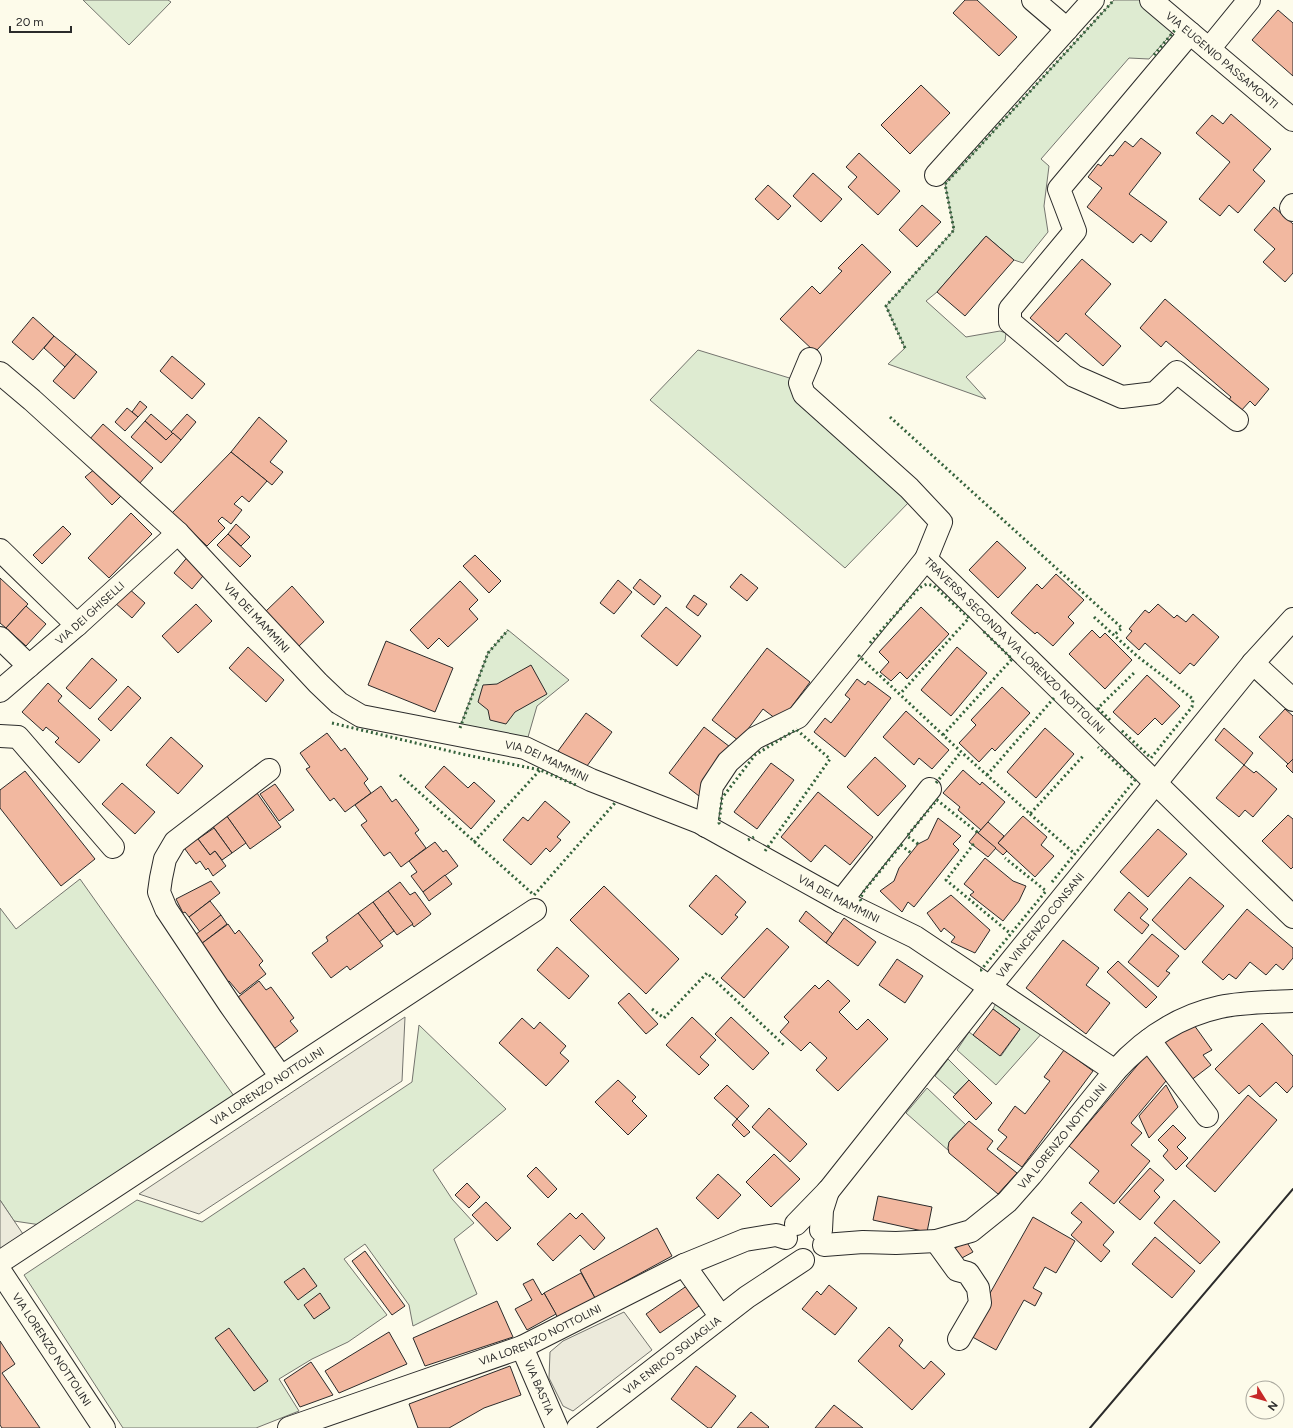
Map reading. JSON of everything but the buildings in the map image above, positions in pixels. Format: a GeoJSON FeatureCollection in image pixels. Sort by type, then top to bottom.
{"type":"FeatureCollection","features":[{"type":"Feature","properties":{"kind":"street"},"geometry":{"type":"LineString","coordinates":[[1033,0],[1067,29]]}},
{"type":"Feature","properties":{"kind":"street"},"geometry":{"type":"LineString","coordinates":[[936,175],[1094,0]]}},
{"type":"Feature","properties":{"kind":"street","name":"VIA EUGENIO PASSAMONTI"},"geometry":{"type":"LineString","coordinates":[[1151,0],[1293,120]]}},
{"type":"Feature","properties":{"kind":"street"},"geometry":{"type":"LineString","coordinates":[[1209,49],[1249,0]]}},
{"type":"Feature","properties":{"kind":"street"},"geometry":{"type":"LineString","coordinates":[[1190,33],[1059,189],[1075,231],[1010,308],[1010,322],[1074,376],[1122,397],[1155,393],[1177,372],[1237,420]]}},
{"type":"Feature","properties":{"kind":"street"},"geometry":{"type":"LineString","coordinates":[[1293,205],[1291,208],[1293,210]]}},
{"type":"Feature","properties":{"kind":"street","name":"TRAVERSA SECONDA VIA LORENZO NOTTOLINI"},"geometry":{"type":"LineString","coordinates":[[810,359],[800,384],[804,394],[909,488],[941,522],[926,559],[1156,783]]}},
{"type":"Feature","properties":{"kind":"street","name":"VIA DEI MAMMINI"},"geometry":{"type":"LineString","coordinates":[[0,372],[178,533],[318,683],[339,703],[361,716],[525,748],[591,780],[700,822],[841,901],[915,937],[1115,1071]]}},
{"type":"Feature","properties":{"kind":"street","name":"VIA DEI GHISELLI"},"geometry":{"type":"LineString","coordinates":[[0,691],[77,626],[178,533]]}},
{"type":"Feature","properties":{"kind":"street"},"geometry":{"type":"LineString","coordinates":[[0,550],[77,626]]}},
{"type":"Feature","properties":{"kind":"street"},"geometry":{"type":"LineString","coordinates":[[706,826],[712,786],[728,762],[756,738],[798,717],[926,559]]}},
{"type":"Feature","properties":{"kind":"street","name":"VIA VINCENZO CONSANI"},"geometry":{"type":"LineString","coordinates":[[1253,663],[1293,604]]}},
{"type":"Feature","properties":{"kind":"street","name":"VIA VINCENZO CONSANI"},"geometry":{"type":"LineString","coordinates":[[793,1243],[829,1190],[990,987],[1253,663],[1293,619]]}},
{"type":"Feature","properties":{"kind":"street"},"geometry":{"type":"LineString","coordinates":[[0,638],[29,666]]}},
{"type":"Feature","properties":{"kind":"street"},"geometry":{"type":"LineString","coordinates":[[1253,663],[1293,700]]}},
{"type":"Feature","properties":{"kind":"street"},"geometry":{"type":"LineString","coordinates":[[0,736],[18,737],[113,847]]}},
{"type":"Feature","properties":{"kind":"street"},"geometry":{"type":"LineString","coordinates":[[269,770],[175,842],[165,859],[159,892],[166,909],[281,1077]]}},
{"type":"Feature","properties":{"kind":"street"},"geometry":{"type":"LineString","coordinates":[[1156,783],[1293,917]]}},
{"type":"Feature","properties":{"kind":"street"},"geometry":{"type":"LineString","coordinates":[[841,901],[930,789]]}},
{"type":"Feature","properties":{"kind":"street","name":"VIA LORENZO NOTTOLINI"},"geometry":{"type":"LineString","coordinates":[[0,1262],[535,910]]}},
{"type":"Feature","properties":{"kind":"street","name":"VIA LORENZO NOTTOLINI"},"geometry":{"type":"LineString","coordinates":[[289,1428],[522,1347],[684,1265],[745,1240],[776,1235],[793,1243],[807,1222],[812,1223],[822,1237],[863,1242],[896,1243],[936,1241],[971,1231],[1007,1202],[1031,1175],[1115,1071],[1127,1058],[1149,1040],[1173,1025],[1198,1014],[1220,1007],[1293,1000]]}},
{"type":"Feature","properties":{"kind":"street"},"geometry":{"type":"LineString","coordinates":[[1149,1040],[1207,1116]]}},
{"type":"Feature","properties":{"kind":"street","name":"VIA VINCENZO CONSANI"},"geometry":{"type":"LineString","coordinates":[[822,1237],[822,1210],[829,1190]]}},
{"type":"Feature","properties":{"kind":"street"},"geometry":{"type":"LineString","coordinates":[[793,1243],[808,1260],[818,1255],[822,1237]]}},
{"type":"Feature","properties":{"kind":"street"},"geometry":{"type":"LineString","coordinates":[[936,1241],[957,1270],[968,1273],[978,1288],[980,1304],[959,1339]]}},
{"type":"Feature","properties":{"kind":"street","name":"VIA ENRICO SQUAGLIA"},"geometry":{"type":"LineString","coordinates":[[578,1428],[767,1283],[793,1243]]}},
{"type":"Feature","properties":{"kind":"street"},"geometry":{"type":"LineString","coordinates":[[684,1265],[721,1317]]}},
{"type":"Feature","properties":{"kind":"street","name":"VIA LORENZO NOTTOLINI"},"geometry":{"type":"LineString","coordinates":[[0,1271],[104,1428]]}},
{"type":"Feature","properties":{"kind":"street","name":"VIA BASTIA"},"geometry":{"type":"LineString","coordinates":[[522,1347],[557,1428]]}},
{"type":"Feature","properties":{"kind":"green space"},"geometry":{"type":"Polygon","coordinates":[[[83,0],[168,0],[171,2],[129,45],[83,0]]]}},
{"type":"Feature","properties":{"kind":"green space"},"geometry":{"type":"Polygon","coordinates":[[[1114,0],[1140,0],[1175,30],[1149,59],[1129,58],[1041,159],[1049,166],[1044,206],[1048,232],[1023,263],[1014,260],[986,236],[937,292],[926,301],[966,337],[1000,331],[1006,333],[1005,341],[966,377],[986,399],[888,364],[905,348],[886,306],[954,230],[945,184],[1114,0]]]}},
{"type":"Feature","properties":{"kind":"green space"},"geometry":{"type":"Polygon","coordinates":[[[698,350],[796,380],[911,500],[845,568],[650,400],[698,350]]]}},
{"type":"Feature","properties":{"kind":"green space"},"geometry":{"type":"Polygon","coordinates":[[[508,630],[569,680],[537,706],[526,744],[459,729],[488,653],[508,630]]]}},
{"type":"Feature","properties":{"kind":"green space"},"geometry":{"type":"Polygon","coordinates":[[[80,879],[234,1096],[41,1225],[14,1221],[0,1200],[0,908],[16,929],[80,879]]]}},
{"type":"Feature","properties":{"kind":"green space"},"geometry":{"type":"Polygon","coordinates":[[[998,999],[1043,1032],[996,1085],[957,1050],[969,1032],[1001,1056],[1020,1029],[993,1009],[998,999]]]}},
{"type":"Feature","properties":{"kind":"green space"},"geometry":{"type":"Polygon","coordinates":[[[419,1025],[506,1109],[433,1170],[452,1199],[474,1223],[454,1239],[477,1294],[413,1326],[409,1305],[365,1244],[344,1259],[387,1315],[348,1342],[312,1359],[279,1379],[299,1411],[256,1428],[123,1428],[24,1275],[137,1200],[202,1222],[412,1082],[419,1025]]]}},
{"type":"Feature","properties":{"kind":"green space"},"geometry":{"type":"Polygon","coordinates":[[[948,1059],[969,1080],[955,1094],[935,1076],[948,1059]]]}},
{"type":"Feature","properties":{"kind":"green space"},"geometry":{"type":"Polygon","coordinates":[[[927,1088],[966,1125],[956,1133],[951,1140],[948,1147],[949,1151],[906,1113],[927,1088]]]}},
{"type":"Feature","properties":{"kind":"shaded area"},"geometry":{"type":"Polygon","coordinates":[[[405,1017],[402,1081],[199,1214],[139,1194],[405,1017]]]}},
{"type":"Feature","properties":{"kind":"shaded area"},"geometry":{"type":"Polygon","coordinates":[[[0,1200],[25,1237],[0,1254],[0,1200]]]}},
{"type":"Feature","properties":{"kind":"shaded area"},"geometry":{"type":"Polygon","coordinates":[[[624,1312],[652,1350],[573,1411],[563,1406],[549,1378],[550,1352],[563,1341],[624,1312]]]}},
{"type":"Feature","properties":{"kind":"hedge"},"geometry":{"type":"LineString","coordinates":[[905,348],[886,306],[954,230],[945,184],[1114,0]]}},
{"type":"Feature","properties":{"kind":"hedge"},"geometry":{"type":"LineString","coordinates":[[1154,55],[1175,30]]}},
{"type":"Feature","properties":{"kind":"hedge"},"geometry":{"type":"LineString","coordinates":[[890,417],[1122,628],[1114,635]]}},
{"type":"Feature","properties":{"kind":"hedge"},"geometry":{"type":"LineString","coordinates":[[870,643],[919,588],[927,584],[934,586],[969,618],[900,694]]}},
{"type":"Feature","properties":{"kind":"hedge"},"geometry":{"type":"LineString","coordinates":[[1094,617],[1137,656],[1193,699],[1192,707],[1151,758],[1121,730]]}},
{"type":"Feature","properties":{"kind":"hedge"},"geometry":{"type":"LineString","coordinates":[[460,728],[488,653],[508,630]]}},
{"type":"Feature","properties":{"kind":"hedge"},"geometry":{"type":"LineString","coordinates":[[943,735],[1012,659],[982,630]]}},
{"type":"Feature","properties":{"kind":"hedge"},"geometry":{"type":"LineString","coordinates":[[860,655],[859,656],[958,749],[1030,814],[1084,755]]}},
{"type":"Feature","properties":{"kind":"hedge"},"geometry":{"type":"LineString","coordinates":[[1110,720],[1098,708],[1135,672]]}},
{"type":"Feature","properties":{"kind":"hedge"},"geometry":{"type":"LineString","coordinates":[[987,775],[1054,698],[1055,699]]}},
{"type":"Feature","properties":{"kind":"hedge"},"geometry":{"type":"LineString","coordinates":[[332,723],[462,754],[540,770],[576,785]]}},
{"type":"Feature","properties":{"kind":"hedge"},"geometry":{"type":"LineString","coordinates":[[720,824],[722,798],[755,755],[797,729]]}},
{"type":"Feature","properties":{"kind":"hedge"},"geometry":{"type":"LineString","coordinates":[[765,851],[830,759],[797,730]]}},
{"type":"Feature","properties":{"kind":"hedge"},"geometry":{"type":"LineString","coordinates":[[1052,882],[1135,780],[1098,747]]}},
{"type":"Feature","properties":{"kind":"hedge"},"geometry":{"type":"LineString","coordinates":[[936,783],[961,752]]}},
{"type":"Feature","properties":{"kind":"hedge"},"geometry":{"type":"LineString","coordinates":[[474,842],[540,770]]}},
{"type":"Feature","properties":{"kind":"hedge"},"geometry":{"type":"LineString","coordinates":[[400,775],[534,895],[615,803]]}},
{"type":"Feature","properties":{"kind":"hedge"},"geometry":{"type":"LineString","coordinates":[[918,844],[907,836],[937,800],[977,832],[975,834]]}},
{"type":"Feature","properties":{"kind":"hedge"},"geometry":{"type":"LineString","coordinates":[[1030,814],[1075,854]]}},
{"type":"Feature","properties":{"kind":"hedge"},"geometry":{"type":"LineString","coordinates":[[748,840],[754,837]]}},
{"type":"Feature","properties":{"kind":"hedge"},"geometry":{"type":"LineString","coordinates":[[972,844],[973,845],[946,880],[1011,934]]}},
{"type":"Feature","properties":{"kind":"hedge"},"geometry":{"type":"LineString","coordinates":[[861,901],[860,899],[864,891],[901,845],[911,853]]}},
{"type":"Feature","properties":{"kind":"hedge"},"geometry":{"type":"LineString","coordinates":[[980,970],[1046,891],[1005,858]]}},
{"type":"Feature","properties":{"kind":"hedge"},"geometry":{"type":"LineString","coordinates":[[652,1009],[664,1018],[707,973],[785,1046]]}},
{"type":"Feature","properties":{"kind":"wall"},"geometry":{"type":"LineString","coordinates":[[1090,1428],[1293,1189]]}}]}
